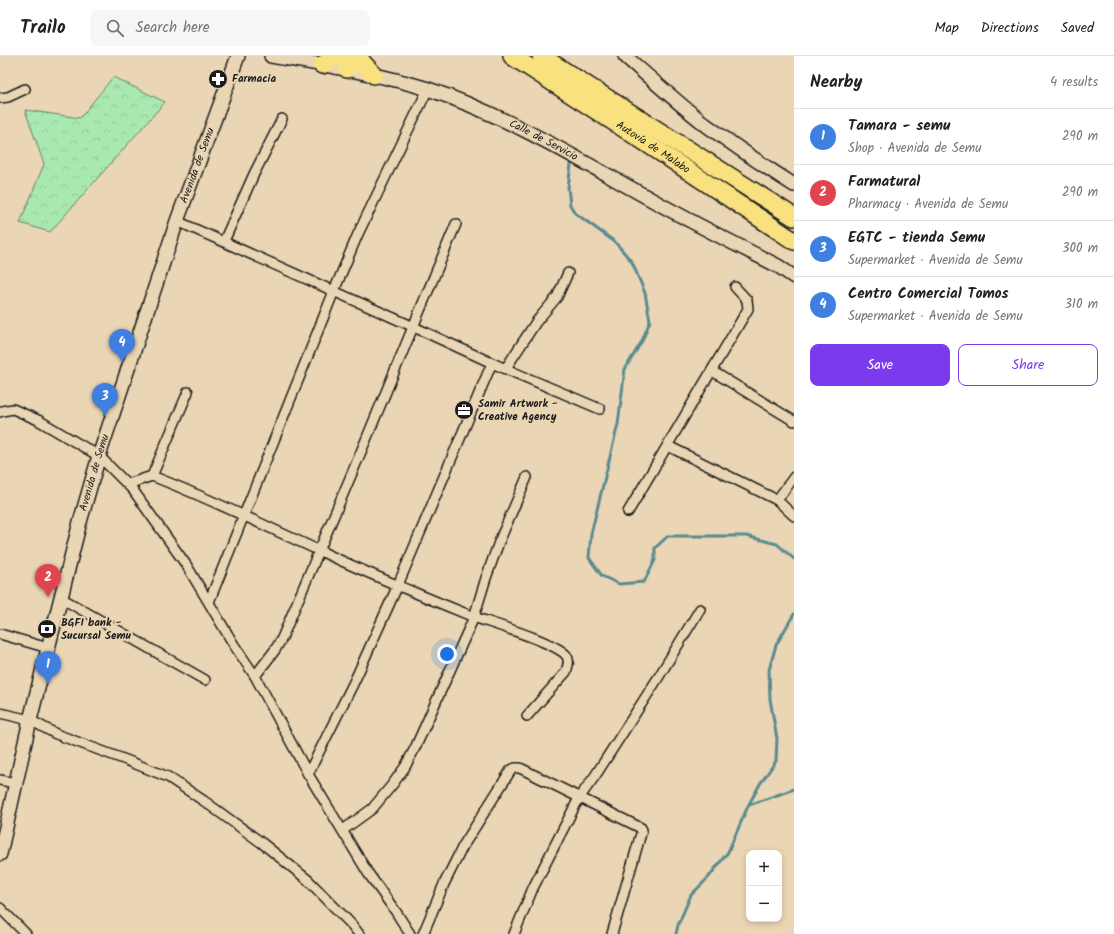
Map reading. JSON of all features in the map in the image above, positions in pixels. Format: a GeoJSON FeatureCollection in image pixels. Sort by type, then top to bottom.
{"type":"FeatureCollection","features":[{"type":"Feature","properties":{"kind":"highway"},"geometry":{"type":"LineString","coordinates":[[358,56],[362,63],[374,75]]}},
{"type":"Feature","properties":{"kind":"highway","name":"Autovía de Malabo"},"geometry":{"type":"LineString","coordinates":[[512,56],[794,240]]}},
{"type":"Feature","properties":{"kind":"highway","name":"Autovía de Malabo"},"geometry":{"type":"LineString","coordinates":[[541,56],[794,216]]}},
{"type":"Feature","properties":{"kind":"main road","name":"Avenida de Semu"},"geometry":{"type":"LineString","coordinates":[[0,854],[15,783],[60,598],[99,456],[177,221],[238,56]]}},
{"type":"Feature","properties":{"kind":"main road","name":"Calle de Servicio"},"geometry":{"type":"LineString","coordinates":[[272,56],[350,63],[374,75],[428,90],[469,105],[538,137],[662,206],[778,266],[794,277]]}},
{"type":"Feature","properties":{"kind":"main road"},"geometry":{"type":"LineString","coordinates":[[624,56],[705,124],[752,158],[794,185]]}},
{"type":"Feature","properties":{"kind":"street"},"geometry":{"type":"LineString","coordinates":[[0,98],[8,97],[25,89]]}},
{"type":"Feature","properties":{"kind":"street"},"geometry":{"type":"LineString","coordinates":[[209,602],[358,234],[428,90]]}},
{"type":"Feature","properties":{"kind":"street"},"geometry":{"type":"LineString","coordinates":[[224,241],[254,174],[282,119]]}},
{"type":"Feature","properties":{"kind":"street"},"geometry":{"type":"LineString","coordinates":[[177,221],[492,363],[600,409]]}},
{"type":"Feature","properties":{"kind":"street"},"geometry":{"type":"LineString","coordinates":[[255,676],[276,650],[282,638],[456,224]]}},
{"type":"Feature","properties":{"kind":"street"},"geometry":{"type":"LineString","coordinates":[[506,368],[536,322],[557,297],[568,273]]}},
{"type":"Feature","properties":{"kind":"street"},"geometry":{"type":"LineString","coordinates":[[628,512],[748,309],[747,300],[734,287]]}},
{"type":"Feature","properties":{"kind":"street"},"geometry":{"type":"LineString","coordinates":[[308,774],[354,682],[398,585],[492,363]]}},
{"type":"Feature","properties":{"kind":"street"},"geometry":{"type":"LineString","coordinates":[[712,371],[794,421]]}},
{"type":"Feature","properties":{"kind":"street"},"geometry":{"type":"LineString","coordinates":[[152,476],[188,392]]}},
{"type":"Feature","properties":{"kind":"street"},"geometry":{"type":"LineString","coordinates":[[0,412],[13,409],[38,420],[99,456],[128,484],[187,566],[234,645],[255,676],[308,774],[368,873],[410,934]]}},
{"type":"Feature","properties":{"kind":"street"},"geometry":{"type":"LineString","coordinates":[[668,446],[777,500],[794,516]]}},
{"type":"Feature","properties":{"kind":"street"},"geometry":{"type":"LineString","coordinates":[[128,484],[152,476],[398,585],[474,617],[552,646],[567,655],[569,664],[566,672],[527,716]]}},
{"type":"Feature","properties":{"kind":"street"},"geometry":{"type":"LineString","coordinates":[[343,830],[372,810],[405,768],[474,617],[496,549],[527,476]]}},
{"type":"Feature","properties":{"kind":"street"},"geometry":{"type":"LineString","coordinates":[[777,500],[794,477]]}},
{"type":"Feature","properties":{"kind":"street"},"geometry":{"type":"LineString","coordinates":[[60,598],[205,680]]}},
{"type":"Feature","properties":{"kind":"street"},"geometry":{"type":"LineString","coordinates":[[514,934],[533,888],[579,798],[595,776],[658,678],[700,609]]}},
{"type":"Feature","properties":{"kind":"street"},"geometry":{"type":"LineString","coordinates":[[0,634],[48,648]]}},
{"type":"Feature","properties":{"kind":"street"},"geometry":{"type":"LineString","coordinates":[[0,713],[30,720],[56,734],[168,777],[262,844],[308,880],[359,934]]}},
{"type":"Feature","properties":{"kind":"street"},"geometry":{"type":"LineString","coordinates":[[423,934],[444,884],[463,846],[511,770],[515,768],[520,768],[641,828],[642,830],[612,934]]}},
{"type":"Feature","properties":{"kind":"street"},"geometry":{"type":"LineString","coordinates":[[0,780],[15,783]]}},
{"type":"Feature","properties":{"kind":"street"},"geometry":{"type":"LineString","coordinates":[[0,908],[26,934]]}},
{"type":"Feature","properties":{"kind":"green space"},"geometry":{"type":"Polygon","coordinates":[[[113,77],[165,102],[50,232],[20,223],[44,164],[25,110],[80,118],[113,77]]]}},
{"type":"Feature","properties":{"kind":"waterway"},"geometry":{"type":"LineString","coordinates":[[571,165],[568,187],[570,205],[575,213],[615,242],[632,262],[645,293],[650,321],[642,341],[625,369],[618,424],[591,534],[589,558],[602,576],[619,584],[644,582],[655,560],[655,548],[668,536],[746,536],[777,544],[794,559]]}},
{"type":"Feature","properties":{"kind":"waterway"},"geometry":{"type":"LineString","coordinates":[[676,934],[678,925],[691,895],[708,878],[728,852],[748,806],[760,784],[776,761],[777,739],[770,699],[769,670],[776,645],[794,614]]}},
{"type":"Feature","properties":{"kind":"waterway"},"geometry":{"type":"LineString","coordinates":[[749,805],[794,789]]}},
{"type":"Feature","properties":{"kind":"place","name":"Farmacia"},"geometry":{"type":"Point","coordinates":[218,79]}},
{"type":"Feature","properties":{"kind":"place","name":"Centro Comercial Tomos"},"geometry":{"type":"Point","coordinates":[122,362]}},
{"type":"Feature","properties":{"kind":"place","name":"Samir Artwork - Creative Agency"},"geometry":{"type":"Point","coordinates":[464,410]}},
{"type":"Feature","properties":{"kind":"place","name":"EGTC - tienda Semu"},"geometry":{"type":"Point","coordinates":[105,416]}},
{"type":"Feature","properties":{"kind":"place","name":"Farmatural"},"geometry":{"type":"Point","coordinates":[48,597]}},
{"type":"Feature","properties":{"kind":"place","name":"BGFI bank - Sucursal Semu"},"geometry":{"type":"Point","coordinates":[47,629]}},
{"type":"Feature","properties":{"kind":"place","name":"Tamara - semu"},"geometry":{"type":"Point","coordinates":[48,684]}}]}
